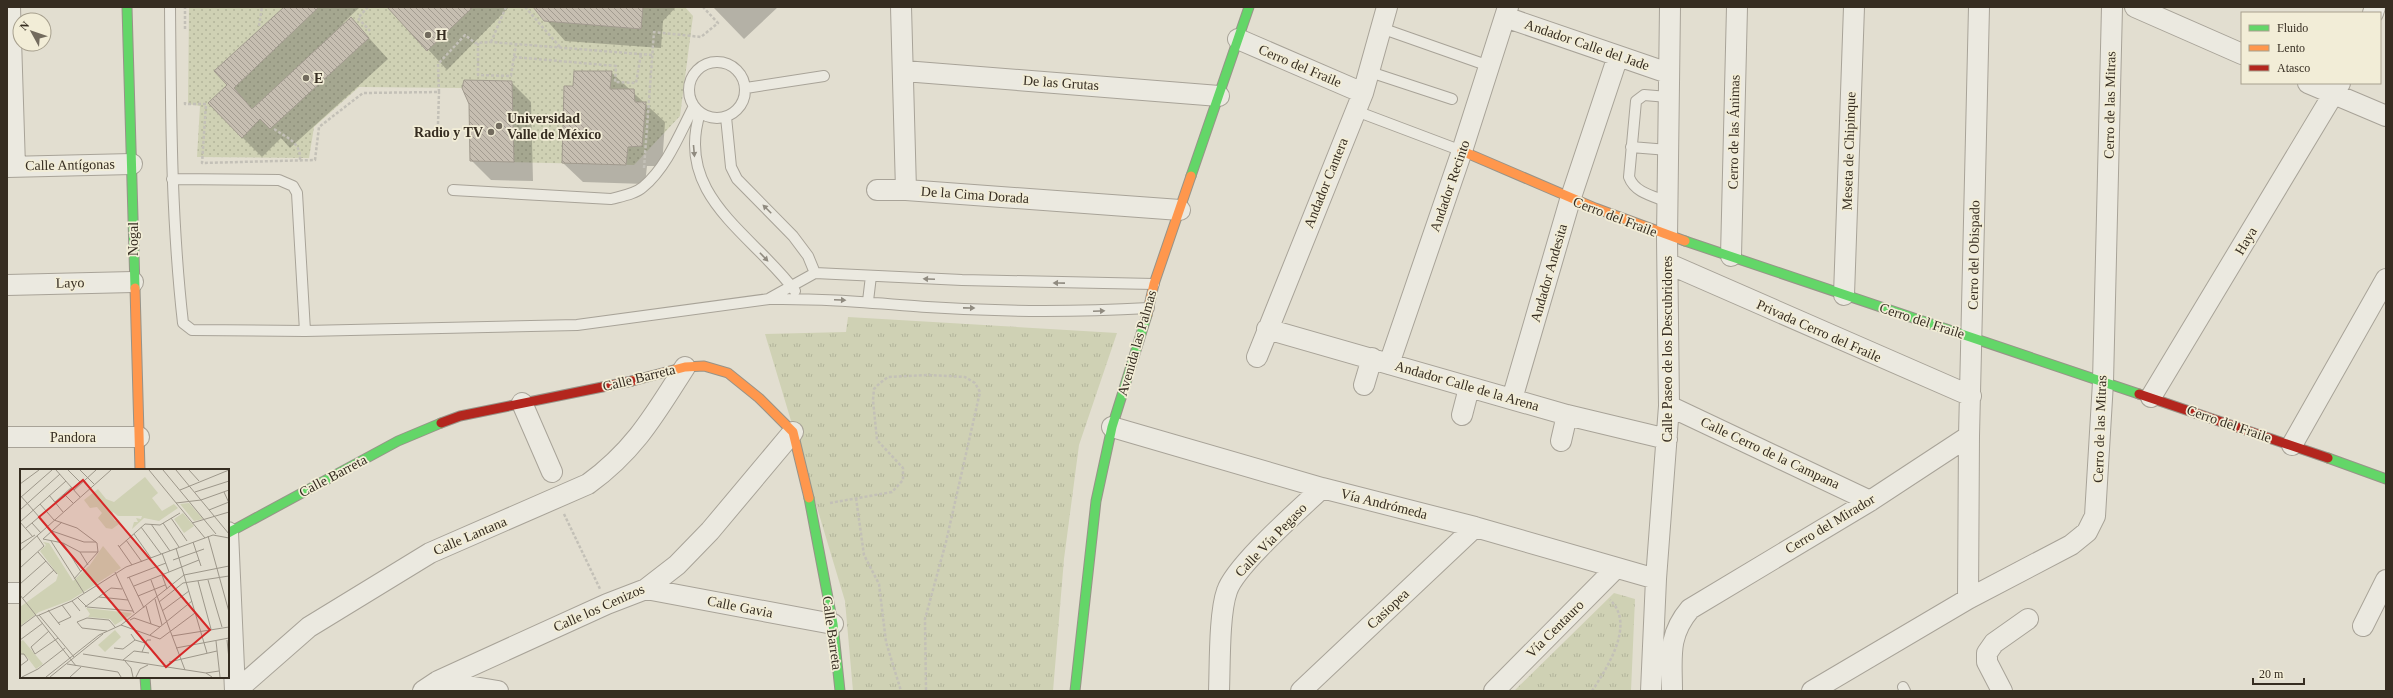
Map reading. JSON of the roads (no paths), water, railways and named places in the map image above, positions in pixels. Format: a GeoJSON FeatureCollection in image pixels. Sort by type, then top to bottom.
{"type":"FeatureCollection","features":[{"type":"Feature","properties":{"kind":"street"},"geometry":{"type":"LineString","coordinates":[[10,7],[9,52],[11,167]]}},
{"type":"Feature","properties":{"kind":"street","name":"Nogal"},"geometry":{"type":"LineString","coordinates":[[127,7],[132,164],[133,282],[140,469]]}},
{"type":"Feature","properties":{"kind":"street","name":"De la Cima Dorada"},"geometry":{"type":"LineString","coordinates":[[901,7],[904,71],[906,190],[1180,210]]}},
{"type":"Feature","properties":{"kind":"street","name":"Avenida las Palmas"},"geometry":{"type":"LineString","coordinates":[[1075,691],[1096,501],[1112,427],[1149,308],[1154,284],[1249,7]]}},
{"type":"Feature","properties":{"kind":"street","name":"Andador Cantera"},"geometry":{"type":"LineString","coordinates":[[1256,357],[1356,112],[1370,72],[1387,7]]}},
{"type":"Feature","properties":{"kind":"street","name":"Calle Paseo de los Descubridores"},"geometry":{"type":"LineString","coordinates":[[1652,691],[1656,579],[1669,406],[1669,264],[1667,238],[1670,7]]}},
{"type":"Feature","properties":{"kind":"street","name":"Cerro de las Ánimas"},"geometry":{"type":"LineString","coordinates":[[1731,256],[1737,7]]}},
{"type":"Feature","properties":{"kind":"street","name":"Meseta de Chipinque"},"geometry":{"type":"LineString","coordinates":[[1844,295],[1854,7]]}},
{"type":"Feature","properties":{"kind":"street","name":"Cerro del Obispado"},"geometry":{"type":"LineString","coordinates":[[1968,599],[1969,436],[1979,7]]}},
{"type":"Feature","properties":{"kind":"street","name":"Cerro de las Mitras"},"geometry":{"type":"LineString","coordinates":[[1812,691],[1968,599],[2071,545],[2087,532],[2095,516],[2103,382],[2112,7]]}},
{"type":"Feature","properties":{"kind":"street"},"geometry":{"type":"LineString","coordinates":[[2135,7],[2241,54]]}},
{"type":"Feature","properties":{"kind":"street","name":"Andador Calle del Jade"},"geometry":{"type":"LineString","coordinates":[[1506,12],[1668,74]]}},
{"type":"Feature","properties":{"kind":"street","name":"Andador Recinto"},"geometry":{"type":"LineString","coordinates":[[1364,386],[1380,361],[1462,151],[1506,12]]}},
{"type":"Feature","properties":{"kind":"street","name":"Cerro del Fraile"},"geometry":{"type":"LineString","coordinates":[[1238,39],[1363,93]]}},
{"type":"Feature","properties":{"kind":"street","name":"Andador Andesita"},"geometry":{"type":"LineString","coordinates":[[1512,399],[1570,200],[1618,56]]}},
{"type":"Feature","properties":{"kind":"street","name":"De las Grutas"},"geometry":{"type":"LineString","coordinates":[[904,71],[1219,96]]}},
{"type":"Feature","properties":{"kind":"street"},"geometry":{"type":"LineString","coordinates":[[2313,84],[2338,89],[2386,116]]}},
{"type":"Feature","properties":{"kind":"street","name":"Haya"},"geometry":{"type":"LineString","coordinates":[[2151,398],[2338,89]]}},
{"type":"Feature","properties":{"kind":"street","name":"Cerro del Fraile"},"geometry":{"type":"LineString","coordinates":[[1462,151],[1570,200],[1667,238],[1731,256],[2292,445],[2386,479]]}},
{"type":"Feature","properties":{"kind":"street","name":"Calle Antígonas"},"geometry":{"type":"LineString","coordinates":[[11,167],[132,164]]}},
{"type":"Feature","properties":{"kind":"street"},"geometry":{"type":"LineString","coordinates":[[877,190],[906,190]]}},
{"type":"Feature","properties":{"kind":"street","name":"Privada Cerro del Fraile"},"geometry":{"type":"LineString","coordinates":[[1669,264],[1971,396]]}},
{"type":"Feature","properties":{"kind":"street"},"geometry":{"type":"LineString","coordinates":[[2292,445],[2386,279]]}},
{"type":"Feature","properties":{"kind":"street","name":"Layo"},"geometry":{"type":"LineString","coordinates":[[7,285],[133,282]]}},
{"type":"Feature","properties":{"kind":"street","name":"Andador Calle de la Arena"},"geometry":{"type":"LineString","coordinates":[[1267,329],[1567,415],[1667,439]]}},
{"type":"Feature","properties":{"kind":"street","name":"Calle Barreta"},"geometry":{"type":"LineString","coordinates":[[229,532],[398,441],[460,416],[598,389],[685,366],[704,366],[728,373],[759,398],[793,432],[811,507],[833,624],[840,691]]}},
{"type":"Feature","properties":{"kind":"street","name":"Calle Lantana"},"geometry":{"type":"LineString","coordinates":[[236,691],[308,627],[430,553],[588,484],[608,469],[634,444],[685,366]]}},
{"type":"Feature","properties":{"kind":"street"},"geometry":{"type":"LineString","coordinates":[[1462,415],[1469,388]]}},
{"type":"Feature","properties":{"kind":"street"},"geometry":{"type":"LineString","coordinates":[[522,403],[552,472]]}},
{"type":"Feature","properties":{"kind":"street","name":"Calle Cerro de la Campana"},"geometry":{"type":"LineString","coordinates":[[1669,406],[1870,500]]}},
{"type":"Feature","properties":{"kind":"street"},"geometry":{"type":"LineString","coordinates":[[1561,441],[1567,415]]}},
{"type":"Feature","properties":{"kind":"street","name":"Vía Andrómeda"},"geometry":{"type":"LineString","coordinates":[[1112,427],[1322,488],[1475,527],[1656,579]]}},
{"type":"Feature","properties":{"kind":"street","name":"Calle los Cenizos"},"geometry":{"type":"LineString","coordinates":[[430,686],[607,604],[646,589],[677,565],[710,531],[793,432]]}},
{"type":"Feature","properties":{"kind":"street","name":"Cerro del Mirador"},"geometry":{"type":"LineString","coordinates":[[1672,691],[1672,648],[1675,630],[1690,609],[1870,500],[1969,436]]}},
{"type":"Feature","properties":{"kind":"street","name":"Pandora"},"geometry":{"type":"LineString","coordinates":[[7,438],[139,437]]}},
{"type":"Feature","properties":{"kind":"street","name":"Calle Vía Pegaso"},"geometry":{"type":"LineString","coordinates":[[1219,691],[1224,600],[1230,583],[1244,566],[1322,488]]}},
{"type":"Feature","properties":{"kind":"street","name":"Casiopea"},"geometry":{"type":"LineString","coordinates":[[1301,691],[1475,527]]}},
{"type":"Feature","properties":{"kind":"street"},"geometry":{"type":"LineString","coordinates":[[229,553],[236,691]]}},
{"type":"Feature","properties":{"kind":"street","name":"Vía Centauro"},"geometry":{"type":"LineString","coordinates":[[1494,691],[1616,568]]}},
{"type":"Feature","properties":{"kind":"street"},"geometry":{"type":"LineString","coordinates":[[2363,626],[2386,580]]}},
{"type":"Feature","properties":{"kind":"street","name":"Calle Gavia"},"geometry":{"type":"LineString","coordinates":[[646,589],[833,624]]}},
{"type":"Feature","properties":{"kind":"street"},"geometry":{"type":"LineString","coordinates":[[7,593],[20,593]]}},
{"type":"Feature","properties":{"kind":"street"},"geometry":{"type":"LineString","coordinates":[[2002,691],[1987,662],[1987,653],[1994,643],[2028,618]]}},
{"type":"Feature","properties":{"kind":"street"},"geometry":{"type":"LineString","coordinates":[[145,678],[146,691]]}},
{"type":"Feature","properties":{"kind":"street"},"geometry":{"type":"LineString","coordinates":[[430,686],[498,691]]}},
{"type":"Feature","properties":{"kind":"lane"},"geometry":{"type":"LineString","coordinates":[[170,7],[172,179],[182,315],[187,328],[199,331],[305,331],[577,325],[769,299],[868,302],[928,307],[1088,311],[1149,308]]}},
{"type":"Feature","properties":{"kind":"lane"},"geometry":{"type":"LineString","coordinates":[[1381,28],[1489,66]]}},
{"type":"Feature","properties":{"kind":"lane"},"geometry":{"type":"LineString","coordinates":[[697,109],[708,117],[726,117],[741,106],[746,88],[738,71],[730,65],[722,62],[704,66],[692,79],[690,93],[697,109],[694,143],[695,163],[704,186],[723,213],[792,286],[801,299]]}},
{"type":"Feature","properties":{"kind":"lane"},"geometry":{"type":"LineString","coordinates":[[1370,72],[1452,100]]}},
{"type":"Feature","properties":{"kind":"lane"},"geometry":{"type":"LineString","coordinates":[[746,88],[824,76]]}},
{"type":"Feature","properties":{"kind":"lane"},"geometry":{"type":"LineString","coordinates":[[1668,97],[1644,95],[1636,101],[1629,177],[1632,186],[1668,202]]}},
{"type":"Feature","properties":{"kind":"lane"},"geometry":{"type":"LineString","coordinates":[[453,190],[612,199],[630,194],[643,188],[666,160],[697,109]]}},
{"type":"Feature","properties":{"kind":"lane"},"geometry":{"type":"LineString","coordinates":[[1356,112],[1462,151]]}},
{"type":"Feature","properties":{"kind":"lane"},"geometry":{"type":"LineString","coordinates":[[726,117],[730,167],[737,179],[793,236],[808,256],[815,273]]}},
{"type":"Feature","properties":{"kind":"lane"},"geometry":{"type":"LineString","coordinates":[[1631,147],[1668,150]]}},
{"type":"Feature","properties":{"kind":"lane"},"geometry":{"type":"LineString","coordinates":[[172,179],[279,180],[293,186],[297,193],[305,331]]}},
{"type":"Feature","properties":{"kind":"lane"},"geometry":{"type":"LineString","coordinates":[[769,299],[815,273],[1055,283],[1154,284]]}},
{"type":"Feature","properties":{"kind":"lane"},"geometry":{"type":"LineString","coordinates":[[868,302],[871,276]]}},
{"type":"Feature","properties":{"kind":"place","name":"H"},"geometry":{"type":"Point","coordinates":[428,35]}},
{"type":"Feature","properties":{"kind":"place","name":"E"},"geometry":{"type":"Point","coordinates":[306,78]}},
{"type":"Feature","properties":{"kind":"place","name":"Universidad Valle de México"},"geometry":{"type":"Point","coordinates":[499,126]}},
{"type":"Feature","properties":{"kind":"place","name":"Radio y TV"},"geometry":{"type":"Point","coordinates":[491,132]}}]}
